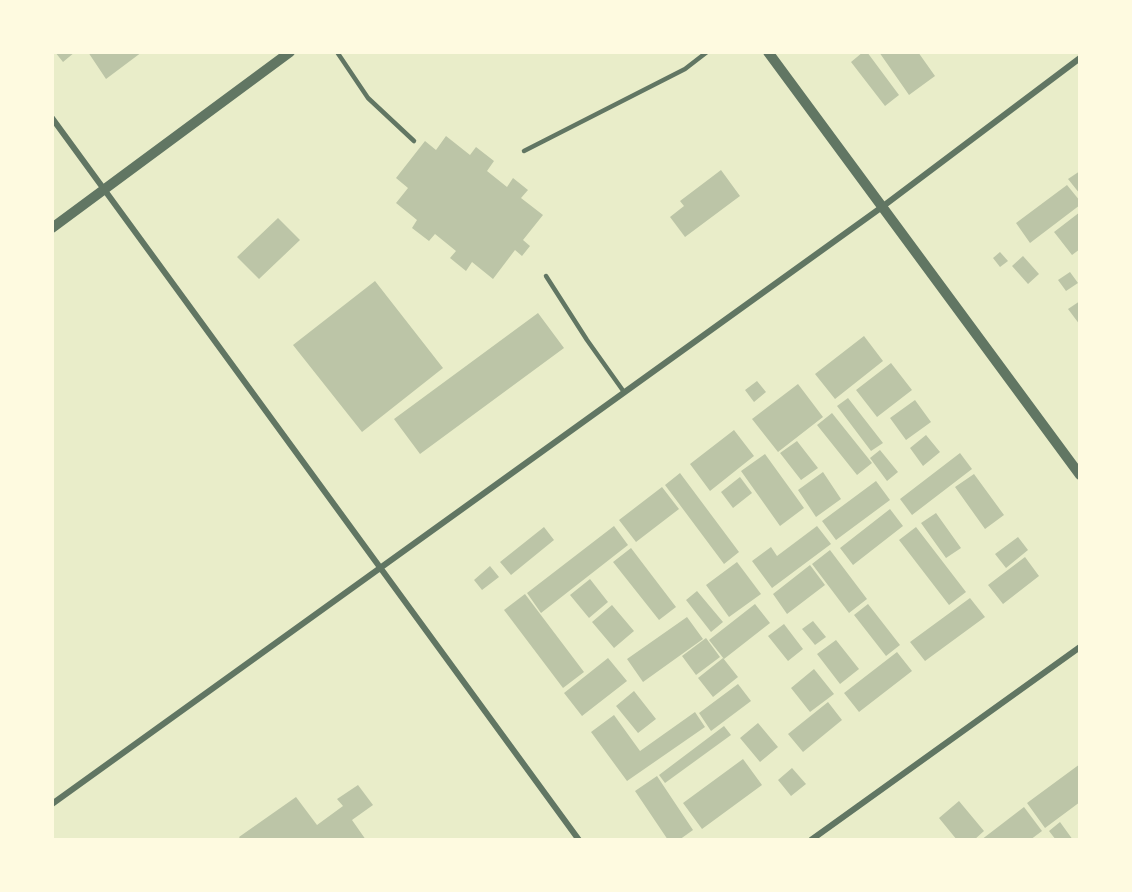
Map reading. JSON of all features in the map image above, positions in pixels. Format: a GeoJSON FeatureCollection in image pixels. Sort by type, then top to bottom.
{"type":"FeatureCollection","features":[{"type":"Feature","properties":{"kind":"street"},"geometry":{"type":"LineString","coordinates":[[52,228],[290,52]]}},
{"type":"Feature","properties":{"kind":"street"},"geometry":{"type":"LineString","coordinates":[[768,52],[1080,475]]}},
{"type":"Feature","properties":{"kind":"street"},"geometry":{"type":"LineString","coordinates":[[52,804],[882,207],[1080,58]]}},
{"type":"Feature","properties":{"kind":"street"},"geometry":{"type":"LineString","coordinates":[[52,118],[579,840]]}},
{"type":"Feature","properties":{"kind":"street"},"geometry":{"type":"LineString","coordinates":[[811,840],[1080,647]]}},
{"type":"Feature","properties":{"kind":"lane"},"geometry":{"type":"LineString","coordinates":[[337,52],[368,98],[414,141]]}},
{"type":"Feature","properties":{"kind":"lane"},"geometry":{"type":"LineString","coordinates":[[524,151],[685,69],[706,52]]}},
{"type":"Feature","properties":{"kind":"lane"},"geometry":{"type":"LineString","coordinates":[[546,276],[624,392]]}},
{"type":"Feature","properties":{"kind":"building"},"geometry":{"type":"Polygon","coordinates":[[[55,52],[75,52],[63,62],[55,52]]]}},
{"type":"Feature","properties":{"kind":"building"},"geometry":{"type":"Polygon","coordinates":[[[88,52],[142,52],[106,79],[88,52]]]}},
{"type":"Feature","properties":{"kind":"building"},"geometry":{"type":"Polygon","coordinates":[[[863,52],[867,52],[899,95],[885,106],[851,62],[863,52]]]}},
{"type":"Feature","properties":{"kind":"building"},"geometry":{"type":"Polygon","coordinates":[[[879,52],[918,52],[935,76],[909,95],[879,52]]]}},
{"type":"Feature","properties":{"kind":"building"},"geometry":{"type":"Polygon","coordinates":[[[446,136],[470,155],[476,147],[494,161],[487,171],[507,187],[513,178],[528,190],[521,198],[543,215],[523,240],[530,246],[522,256],[515,250],[493,279],[472,262],[466,271],[450,258],[456,251],[435,234],[429,241],[412,228],[417,220],[396,203],[408,188],[396,178],[425,141],[436,150],[446,136]]]}},
{"type":"Feature","properties":{"kind":"building"},"geometry":{"type":"Polygon","coordinates":[[[721,170],[740,196],[685,237],[670,217],[684,206],[680,201],[721,170]]]}},
{"type":"Feature","properties":{"kind":"building"},"geometry":{"type":"Polygon","coordinates":[[[1080,171],[1080,194],[1068,179],[1080,171]]]}},
{"type":"Feature","properties":{"kind":"building"},"geometry":{"type":"Polygon","coordinates":[[[1067,185],[1080,201],[1080,205],[1030,243],[1016,223],[1067,185]]]}},
{"type":"Feature","properties":{"kind":"building"},"geometry":{"type":"Polygon","coordinates":[[[1080,212],[1080,249],[1072,255],[1054,232],[1080,212]]]}},
{"type":"Feature","properties":{"kind":"building"},"geometry":{"type":"Polygon","coordinates":[[[278,218],[300,240],[259,279],[237,257],[278,218]]]}},
{"type":"Feature","properties":{"kind":"building"},"geometry":{"type":"Polygon","coordinates":[[[1000,252],[1008,261],[1000,267],[993,258],[1000,252]]]}},
{"type":"Feature","properties":{"kind":"building"},"geometry":{"type":"Polygon","coordinates":[[[1023,256],[1039,274],[1028,284],[1012,266],[1023,256]]]}},
{"type":"Feature","properties":{"kind":"building"},"geometry":{"type":"Polygon","coordinates":[[[1070,272],[1078,283],[1066,291],[1058,280],[1070,272]]]}},
{"type":"Feature","properties":{"kind":"building"},"geometry":{"type":"Polygon","coordinates":[[[375,281],[443,368],[362,432],[293,345],[375,281]]]}},
{"type":"Feature","properties":{"kind":"building"},"geometry":{"type":"Polygon","coordinates":[[[1080,301],[1080,325],[1068,309],[1080,301]]]}},
{"type":"Feature","properties":{"kind":"building"},"geometry":{"type":"Polygon","coordinates":[[[538,313],[564,348],[420,454],[394,419],[538,313]]]}},
{"type":"Feature","properties":{"kind":"building"},"geometry":{"type":"Polygon","coordinates":[[[864,336],[883,361],[835,399],[815,374],[864,336]]]}},
{"type":"Feature","properties":{"kind":"building"},"geometry":{"type":"Polygon","coordinates":[[[891,363],[912,390],[877,417],[856,390],[891,363]]]}},
{"type":"Feature","properties":{"kind":"building"},"geometry":{"type":"Polygon","coordinates":[[[757,381],[766,392],[754,402],[745,390],[757,381]]]}},
{"type":"Feature","properties":{"kind":"building"},"geometry":{"type":"Polygon","coordinates":[[[798,384],[823,417],[778,452],[752,419],[798,384]]]}},
{"type":"Feature","properties":{"kind":"building"},"geometry":{"type":"Polygon","coordinates":[[[848,398],[883,443],[871,451],[837,406],[848,398]]]}},
{"type":"Feature","properties":{"kind":"building"},"geometry":{"type":"Polygon","coordinates":[[[915,400],[931,422],[906,440],[890,418],[915,400]]]}},
{"type":"Feature","properties":{"kind":"building"},"geometry":{"type":"Polygon","coordinates":[[[832,413],[872,463],[857,475],[817,425],[832,413]]]}},
{"type":"Feature","properties":{"kind":"building"},"geometry":{"type":"Polygon","coordinates":[[[734,430],[754,456],[710,491],[690,464],[734,430]]]}},
{"type":"Feature","properties":{"kind":"building"},"geometry":{"type":"Polygon","coordinates":[[[926,435],[940,452],[923,466],[910,448],[926,435]]]}},
{"type":"Feature","properties":{"kind":"building"},"geometry":{"type":"Polygon","coordinates":[[[797,441],[818,468],[801,480],[780,453],[797,441]]]}},
{"type":"Feature","properties":{"kind":"building"},"geometry":{"type":"Polygon","coordinates":[[[880,450],[898,472],[887,481],[870,458],[880,450]]]}},
{"type":"Feature","properties":{"kind":"building"},"geometry":{"type":"Polygon","coordinates":[[[960,453],[972,469],[912,515],[900,499],[960,453]]]}},
{"type":"Feature","properties":{"kind":"building"},"geometry":{"type":"Polygon","coordinates":[[[765,454],[804,508],[780,526],[741,471],[765,454]]]}},
{"type":"Feature","properties":{"kind":"building"},"geometry":{"type":"Polygon","coordinates":[[[823,472],[841,499],[816,517],[798,490],[823,472]]]}},
{"type":"Feature","properties":{"kind":"building"},"geometry":{"type":"Polygon","coordinates":[[[680,473],[739,552],[724,564],[665,485],[680,473]]]}},
{"type":"Feature","properties":{"kind":"building"},"geometry":{"type":"Polygon","coordinates":[[[974,474],[1004,515],[985,529],[955,487],[974,474]]]}},
{"type":"Feature","properties":{"kind":"building"},"geometry":{"type":"Polygon","coordinates":[[[740,477],[752,493],[733,508],[721,492],[740,477]]]}},
{"type":"Feature","properties":{"kind":"building"},"geometry":{"type":"Polygon","coordinates":[[[876,481],[890,500],[836,540],[822,521],[876,481]]]}},
{"type":"Feature","properties":{"kind":"building"},"geometry":{"type":"Polygon","coordinates":[[[662,487],[679,509],[636,542],[619,520],[662,487]]]}},
{"type":"Feature","properties":{"kind":"building"},"geometry":{"type":"Polygon","coordinates":[[[890,509],[903,526],[853,565],[840,548],[890,509]]]}},
{"type":"Feature","properties":{"kind":"building"},"geometry":{"type":"Polygon","coordinates":[[[936,513],[961,548],[946,558],[921,523],[936,513]]]}},
{"type":"Feature","properties":{"kind":"building"},"geometry":{"type":"Polygon","coordinates":[[[614,526],[628,545],[541,613],[527,593],[614,526]]]}},
{"type":"Feature","properties":{"kind":"building"},"geometry":{"type":"Polygon","coordinates":[[[817,526],[831,544],[772,588],[752,561],[771,547],[777,556],[817,526]]]}},
{"type":"Feature","properties":{"kind":"building"},"geometry":{"type":"Polygon","coordinates":[[[544,527],[554,540],[511,575],[500,562],[544,527]]]}},
{"type":"Feature","properties":{"kind":"building"},"geometry":{"type":"Polygon","coordinates":[[[916,527],[966,592],[949,605],[899,540],[916,527]]]}},
{"type":"Feature","properties":{"kind":"building"},"geometry":{"type":"Polygon","coordinates":[[[1018,537],[1028,550],[1006,568],[995,554],[1018,537]]]}},
{"type":"Feature","properties":{"kind":"building"},"geometry":{"type":"Polygon","coordinates":[[[631,548],[676,607],[659,620],[613,562],[631,548]]]}},
{"type":"Feature","properties":{"kind":"building"},"geometry":{"type":"Polygon","coordinates":[[[830,550],[867,599],[849,613],[812,564],[830,550]]]}},
{"type":"Feature","properties":{"kind":"building"},"geometry":{"type":"Polygon","coordinates":[[[1025,557],[1039,576],[1003,604],[988,585],[1025,557]]]}},
{"type":"Feature","properties":{"kind":"building"},"geometry":{"type":"Polygon","coordinates":[[[737,562],[761,594],[729,617],[706,585],[737,562]]]}},
{"type":"Feature","properties":{"kind":"building"},"geometry":{"type":"Polygon","coordinates":[[[810,565],[825,585],[787,614],[773,594],[810,565]]]}},
{"type":"Feature","properties":{"kind":"building"},"geometry":{"type":"Polygon","coordinates":[[[490,566],[499,577],[482,590],[474,580],[490,566]]]}},
{"type":"Feature","properties":{"kind":"building"},"geometry":{"type":"Polygon","coordinates":[[[590,579],[608,602],[589,618],[570,595],[590,579]]]}},
{"type":"Feature","properties":{"kind":"building"},"geometry":{"type":"Polygon","coordinates":[[[697,591],[723,622],[711,632],[686,600],[697,591]]]}},
{"type":"Feature","properties":{"kind":"building"},"geometry":{"type":"Polygon","coordinates":[[[525,594],[584,672],[563,688],[504,610],[525,594]]]}},
{"type":"Feature","properties":{"kind":"building"},"geometry":{"type":"Polygon","coordinates":[[[970,598],[985,617],[925,661],[910,642],[970,598]]]}},
{"type":"Feature","properties":{"kind":"building"},"geometry":{"type":"Polygon","coordinates":[[[755,604],[770,623],[724,659],[709,640],[755,604]]]}},
{"type":"Feature","properties":{"kind":"building"},"geometry":{"type":"Polygon","coordinates":[[[868,604],[900,645],[886,656],[854,615],[868,604]]]}},
{"type":"Feature","properties":{"kind":"building"},"geometry":{"type":"Polygon","coordinates":[[[612,605],[634,631],[614,648],[592,622],[612,605]]]}},
{"type":"Feature","properties":{"kind":"building"},"geometry":{"type":"Polygon","coordinates":[[[687,617],[703,639],[643,682],[627,659],[687,617]]]}},
{"type":"Feature","properties":{"kind":"building"},"geometry":{"type":"Polygon","coordinates":[[[813,621],[826,637],[815,645],[802,629],[813,621]]]}},
{"type":"Feature","properties":{"kind":"building"},"geometry":{"type":"Polygon","coordinates":[[[784,624],[803,649],[788,661],[768,636],[784,624]]]}},
{"type":"Feature","properties":{"kind":"building"},"geometry":{"type":"Polygon","coordinates":[[[706,638],[720,657],[696,675],[682,656],[706,638]]]}},
{"type":"Feature","properties":{"kind":"building"},"geometry":{"type":"Polygon","coordinates":[[[836,640],[859,669],[840,684],[817,654],[836,640]]]}},
{"type":"Feature","properties":{"kind":"building"},"geometry":{"type":"Polygon","coordinates":[[[897,652],[912,671],[859,712],[844,693],[897,652]]]}},
{"type":"Feature","properties":{"kind":"building"},"geometry":{"type":"Polygon","coordinates":[[[608,658],[627,681],[582,716],[564,693],[608,658]]]}},
{"type":"Feature","properties":{"kind":"building"},"geometry":{"type":"Polygon","coordinates":[[[723,658],[738,677],[713,697],[698,678],[723,658]]]}},
{"type":"Feature","properties":{"kind":"building"},"geometry":{"type":"Polygon","coordinates":[[[814,669],[834,694],[810,712],[791,688],[814,669]]]}},
{"type":"Feature","properties":{"kind":"building"},"geometry":{"type":"Polygon","coordinates":[[[738,684],[751,701],[711,731],[699,713],[738,684]]]}},
{"type":"Feature","properties":{"kind":"building"},"geometry":{"type":"Polygon","coordinates":[[[634,691],[656,719],[638,733],[616,706],[634,691]]]}},
{"type":"Feature","properties":{"kind":"building"},"geometry":{"type":"Polygon","coordinates":[[[828,702],[842,720],[803,752],[788,734],[828,702]]]}},
{"type":"Feature","properties":{"kind":"building"},"geometry":{"type":"Polygon","coordinates":[[[695,712],[705,727],[627,781],[591,732],[614,715],[640,751],[695,712]]]}},
{"type":"Feature","properties":{"kind":"building"},"geometry":{"type":"Polygon","coordinates":[[[758,723],[778,747],[760,762],[740,738],[758,723]]]}},
{"type":"Feature","properties":{"kind":"building"},"geometry":{"type":"Polygon","coordinates":[[[724,726],[731,735],[665,783],[659,775],[724,726]]]}},
{"type":"Feature","properties":{"kind":"building"},"geometry":{"type":"Polygon","coordinates":[[[743,759],[762,785],[702,829],[683,803],[743,759]]]}},
{"type":"Feature","properties":{"kind":"building"},"geometry":{"type":"Polygon","coordinates":[[[1080,764],[1080,802],[1045,828],[1027,803],[1080,764]]]}},
{"type":"Feature","properties":{"kind":"building"},"geometry":{"type":"Polygon","coordinates":[[[792,768],[806,784],[791,796],[778,780],[792,768]]]}},
{"type":"Feature","properties":{"kind":"building"},"geometry":{"type":"Polygon","coordinates":[[[657,776],[693,830],[679,840],[668,840],[635,791],[657,776]]]}},
{"type":"Feature","properties":{"kind":"building"},"geometry":{"type":"Polygon","coordinates":[[[358,785],[373,805],[352,820],[366,840],[241,840],[239,837],[296,797],[317,825],[343,806],[337,799],[358,785]]]}},
{"type":"Feature","properties":{"kind":"building"},"geometry":{"type":"Polygon","coordinates":[[[959,801],[984,831],[974,840],[957,840],[939,818],[959,801]]]}},
{"type":"Feature","properties":{"kind":"building"},"geometry":{"type":"Polygon","coordinates":[[[1024,807],[1042,831],[1030,840],[981,840],[1024,807]]]}},
{"type":"Feature","properties":{"kind":"building"},"geometry":{"type":"Polygon","coordinates":[[[1060,822],[1073,840],[1056,840],[1049,831],[1060,822]]]}}]}
